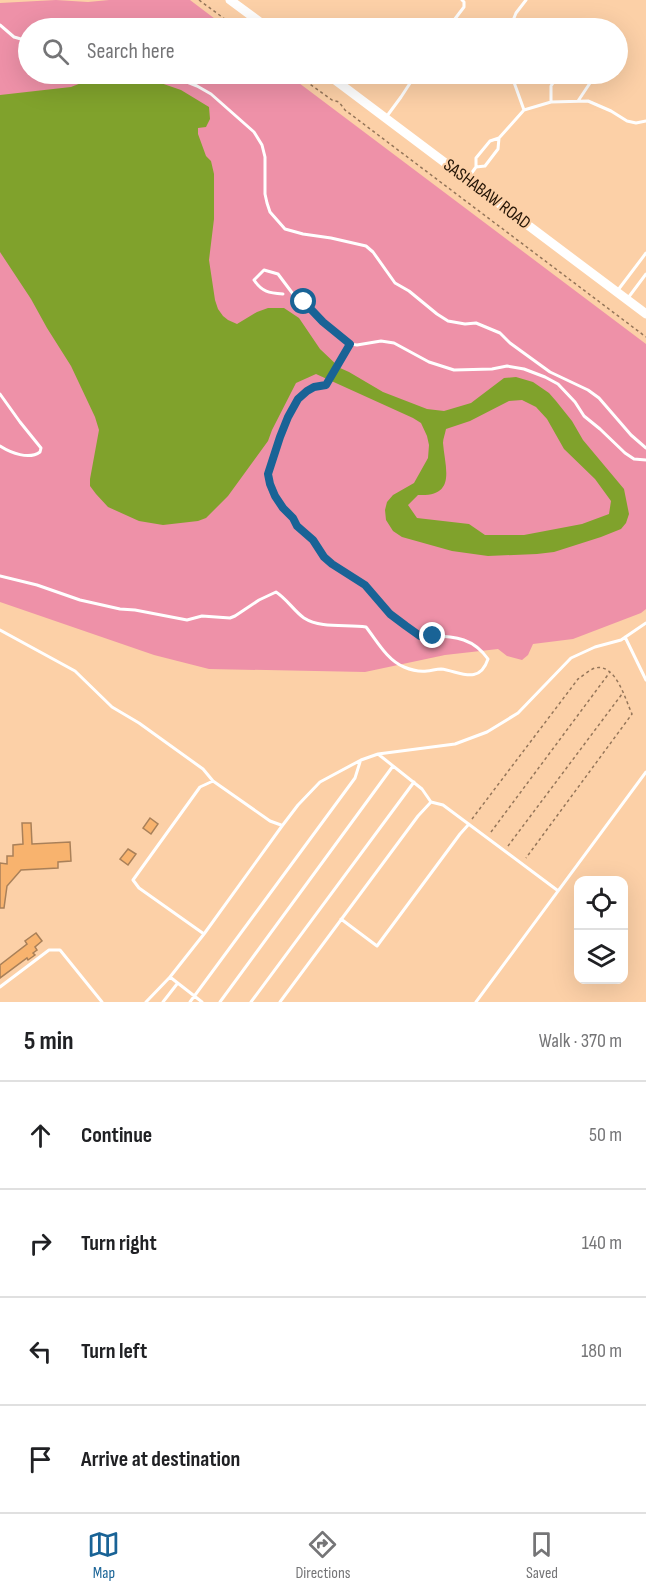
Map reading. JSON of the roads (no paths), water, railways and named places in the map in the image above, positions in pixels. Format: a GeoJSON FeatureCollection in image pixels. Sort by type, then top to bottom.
{"type":"FeatureCollection","features":[{"type":"Feature","properties":{"kind":"main road"},"geometry":{"type":"LineString","coordinates":[[230,0],[254,18]]}},
{"type":"Feature","properties":{"kind":"main road","name":"SASHABAW ROAD"},"geometry":{"type":"LineString","coordinates":[[341,84],[646,314]]}},
{"type":"Feature","properties":{"kind":"lane"},"geometry":{"type":"LineString","coordinates":[[456,18],[464,7],[462,0]]}},
{"type":"Feature","properties":{"kind":"lane"},"geometry":{"type":"LineString","coordinates":[[514,18],[526,0]]}},
{"type":"Feature","properties":{"kind":"lane"},"geometry":{"type":"LineString","coordinates":[[0,26],[18,38]]}},
{"type":"Feature","properties":{"kind":"lane"},"geometry":{"type":"LineString","coordinates":[[192,84],[211,94],[254,132],[262,145],[265,157],[267,203],[270,212],[285,229],[366,246],[373,252],[395,283],[409,291],[437,314],[448,321],[465,324],[476,322],[500,333],[550,372],[588,390],[599,398],[631,435],[646,448]]}},
{"type":"Feature","properties":{"kind":"lane"},"geometry":{"type":"LineString","coordinates":[[386,117],[409,84]]}},
{"type":"Feature","properties":{"kind":"lane"},"geometry":{"type":"LineString","coordinates":[[515,84],[524,110]]}},
{"type":"Feature","properties":{"kind":"lane"},"geometry":{"type":"LineString","coordinates":[[550,102],[552,84]]}},
{"type":"Feature","properties":{"kind":"lane"},"geometry":{"type":"LineString","coordinates":[[578,102],[590,84]]}},
{"type":"Feature","properties":{"kind":"lane"},"geometry":{"type":"LineString","coordinates":[[467,179],[476,167],[476,158],[490,141],[499,138],[524,110],[550,102],[588,102],[611,111],[627,121],[636,123],[646,121]]}},
{"type":"Feature","properties":{"kind":"lane"},"geometry":{"type":"LineString","coordinates":[[476,167],[485,166],[498,149],[499,138]]}},
{"type":"Feature","properties":{"kind":"lane"},"geometry":{"type":"LineString","coordinates":[[617,292],[646,253]]}},
{"type":"Feature","properties":{"kind":"lane"},"geometry":{"type":"LineString","coordinates":[[283,294],[259,288],[254,280],[264,270],[278,274],[293,294],[332,331],[350,344],[381,341],[394,343],[429,362],[454,370],[492,369],[507,366],[524,369],[545,377],[558,384],[575,402],[584,416],[626,453],[634,459],[646,460]]}},
{"type":"Feature","properties":{"kind":"lane"},"geometry":{"type":"LineString","coordinates":[[627,300],[646,274]]}},
{"type":"Feature","properties":{"kind":"lane"},"geometry":{"type":"LineString","coordinates":[[0,576],[37,585],[80,600],[188,620],[202,616],[230,618],[276,592],[309,621],[328,625],[366,627],[383,650],[403,667],[425,672],[439,669],[465,676],[477,674],[486,665],[488,659],[481,649],[459,638],[420,636],[390,614],[365,585],[324,557],[313,540],[297,526],[283,508],[270,484],[268,474],[280,437],[298,399],[314,387],[326,385],[350,344]]}},
{"type":"Feature","properties":{"kind":"lane"},"geometry":{"type":"LineString","coordinates":[[0,394],[41,448],[40,452],[34,456],[28,456],[7,451],[0,446]]}},
{"type":"Feature","properties":{"kind":"lane"},"geometry":{"type":"LineString","coordinates":[[146,1002],[170,977],[298,805],[320,782],[361,760],[378,754],[455,744],[488,732],[518,713],[571,658],[625,637],[646,623]]}},
{"type":"Feature","properties":{"kind":"lane"},"geometry":{"type":"LineString","coordinates":[[0,630],[75,671],[112,707],[194,763],[213,781],[270,821],[282,826]]}},
{"type":"Feature","properties":{"kind":"lane"},"geometry":{"type":"LineString","coordinates":[[625,637],[646,680]]}},
{"type":"Feature","properties":{"kind":"lane"},"geometry":{"type":"LineString","coordinates":[[378,754],[422,789],[431,802],[442,805],[557,890]]}},
{"type":"Feature","properties":{"kind":"lane"},"geometry":{"type":"LineString","coordinates":[[190,1002],[355,778],[361,760]]}},
{"type":"Feature","properties":{"kind":"lane"},"geometry":{"type":"LineString","coordinates":[[220,1002],[393,766]]}},
{"type":"Feature","properties":{"kind":"lane"},"geometry":{"type":"LineString","coordinates":[[476,1002],[646,772]]}},
{"type":"Feature","properties":{"kind":"lane"},"geometry":{"type":"LineString","coordinates":[[204,934],[139,888],[133,880],[200,787],[213,781]]}},
{"type":"Feature","properties":{"kind":"lane"},"geometry":{"type":"LineString","coordinates":[[251,1002],[414,782]]}},
{"type":"Feature","properties":{"kind":"lane"},"geometry":{"type":"LineString","coordinates":[[280,1002],[418,816],[431,802]]}},
{"type":"Feature","properties":{"kind":"lane"},"geometry":{"type":"LineString","coordinates":[[341,919],[377,946],[469,824]]}},
{"type":"Feature","properties":{"kind":"lane"},"geometry":{"type":"LineString","coordinates":[[0,987],[49,950],[60,950],[102,1002]]}},
{"type":"Feature","properties":{"kind":"lane"},"geometry":{"type":"LineString","coordinates":[[170,977],[202,1002]]}},
{"type":"Feature","properties":{"kind":"lane"},"geometry":{"type":"LineString","coordinates":[[163,1002],[177,984]]}}]}
